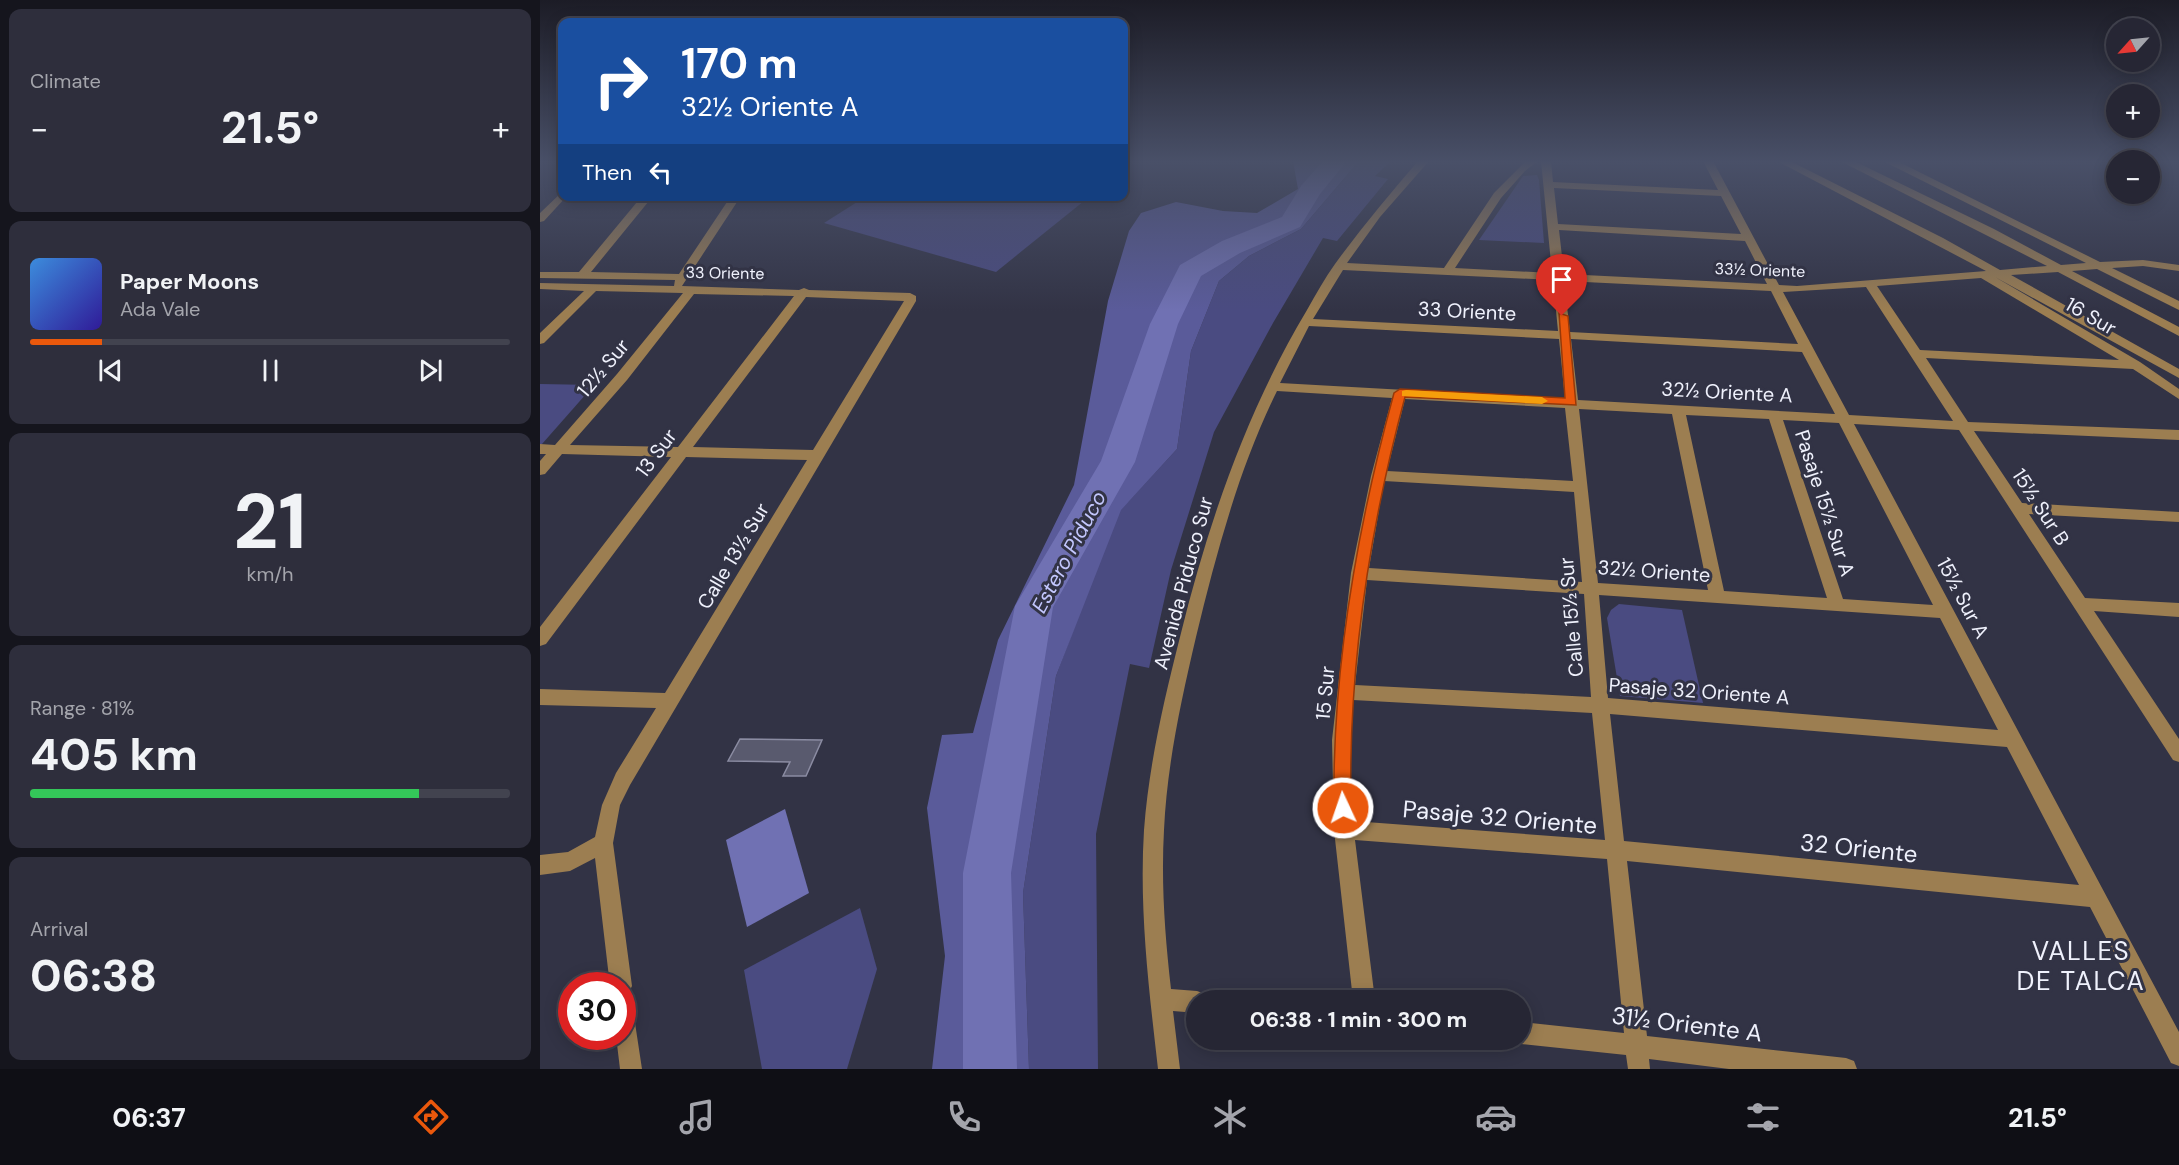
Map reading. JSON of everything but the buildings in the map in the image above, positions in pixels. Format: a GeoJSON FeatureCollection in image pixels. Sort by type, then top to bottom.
{"type":"FeatureCollection","features":[{"type":"Feature","properties":{"kind":"street"},"geometry":{"type":"LineString","coordinates":[[582,276],[636,211]]}},
{"type":"Feature","properties":{"kind":"street"},"geometry":{"type":"LineString","coordinates":[[676,288],[726,211]]}},
{"type":"Feature","properties":{"kind":"street","name":"Avenida Piduco Sur"},"geometry":{"type":"LineString","coordinates":[[1170,1069],[1156,948],[1153,867],[1160,764],[1193,612],[1210,549],[1240,461],[1273,387],[1305,322],[1339,266],[1380,211]]}},
{"type":"Feature","properties":{"kind":"street"},"geometry":{"type":"LineString","coordinates":[[1448,271],[1489,211]]}},
{"type":"Feature","properties":{"kind":"street","name":"Calle 15½ Sur"},"geometry":{"type":"LineString","coordinates":[[1551,211],[1591,588],[1599,705],[1617,852],[1639,1069]]}},
{"type":"Feature","properties":{"kind":"street","name":"15½ Sur A"},"geometry":{"type":"LineString","coordinates":[[1735,211],[2179,1055]]}},
{"type":"Feature","properties":{"kind":"street"},"geometry":{"type":"LineString","coordinates":[[1879,211],[1998,272],[2179,374]]}},
{"type":"Feature","properties":{"kind":"street"},"geometry":{"type":"LineString","coordinates":[[1946,211],[2061,268],[2179,332]]}},
{"type":"Feature","properties":{"kind":"street"},"geometry":{"type":"LineString","coordinates":[[1990,211],[2179,306]]}},
{"type":"Feature","properties":{"kind":"street"},"geometry":{"type":"LineString","coordinates":[[1553,226],[1749,238]]}},
{"type":"Feature","properties":{"kind":"street","name":"33½ Oriente"},"geometry":{"type":"LineString","coordinates":[[1339,266],[1804,289],[2100,265],[2143,263],[2179,268]]}},
{"type":"Feature","properties":{"kind":"street","name":"16 Sur"},"geometry":{"type":"LineString","coordinates":[[1981,273],[2136,365],[2179,396]]}},
{"type":"Feature","properties":{"kind":"street","name":"33 Oriente"},"geometry":{"type":"LineString","coordinates":[[540,276],[682,277]]}},
{"type":"Feature","properties":{"kind":"street","name":"15½ Sur B"},"geometry":{"type":"LineString","coordinates":[[1869,282],[2179,754]]}},
{"type":"Feature","properties":{"kind":"street","name":"33 Oriente"},"geometry":{"type":"LineString","coordinates":[[540,286],[804,291],[910,296]]}},
{"type":"Feature","properties":{"kind":"street"},"geometry":{"type":"LineString","coordinates":[[540,340],[594,287]]}},
{"type":"Feature","properties":{"kind":"street","name":"12½ Sur"},"geometry":{"type":"LineString","coordinates":[[540,470],[622,377],[692,289]]}},
{"type":"Feature","properties":{"kind":"street","name":"13 Sur"},"geometry":{"type":"LineString","coordinates":[[540,639],[804,291]]}},
{"type":"Feature","properties":{"kind":"street","name":"Calle 13½ Sur"},"geometry":{"type":"LineString","coordinates":[[603,843],[615,796],[910,301],[910,296]]}},
{"type":"Feature","properties":{"kind":"street","name":"33 Oriente"},"geometry":{"type":"LineString","coordinates":[[1305,322],[1807,348]]}},
{"type":"Feature","properties":{"kind":"street"},"geometry":{"type":"LineString","coordinates":[[1917,354],[2136,365]]}},
{"type":"Feature","properties":{"kind":"street","name":"32½ Oriente A"},"geometry":{"type":"LineString","coordinates":[[1273,387],[1572,402],[1964,426],[2179,435]]}},
{"type":"Feature","properties":{"kind":"street","name":"15 Sur"},"geometry":{"type":"LineString","coordinates":[[1363,990],[1362,962],[1344,830],[1341,739],[1359,573],[1378,476],[1400,393]]}},
{"type":"Feature","properties":{"kind":"street"},"geometry":{"type":"LineString","coordinates":[[1678,409],[1717,597]]}},
{"type":"Feature","properties":{"kind":"street","name":"Pasaje 15½ Sur A"},"geometry":{"type":"LineString","coordinates":[[1774,414],[1837,604]]}},
{"type":"Feature","properties":{"kind":"street"},"geometry":{"type":"LineString","coordinates":[[540,449],[819,455]]}},
{"type":"Feature","properties":{"kind":"street"},"geometry":{"type":"LineString","coordinates":[[1378,476],[1580,487]]}},
{"type":"Feature","properties":{"kind":"street"},"geometry":{"type":"LineString","coordinates":[[2017,508],[2179,517]]}},
{"type":"Feature","properties":{"kind":"street","name":"32½ Oriente"},"geometry":{"type":"LineString","coordinates":[[1359,573],[1946,612]]}},
{"type":"Feature","properties":{"kind":"street"},"geometry":{"type":"LineString","coordinates":[[2080,604],[2179,610]]}},
{"type":"Feature","properties":{"kind":"street","name":"Pasaje 32 Oriente A"},"geometry":{"type":"LineString","coordinates":[[1345,692],[1599,705],[2013,739]]}},
{"type":"Feature","properties":{"kind":"street"},"geometry":{"type":"LineString","coordinates":[[540,697],[670,701]]}},
{"type":"Feature","properties":{"kind":"street","name":"Pasaje 32 Oriente"},"geometry":{"type":"LineString","coordinates":[[1344,830],[1617,852]]}},
{"type":"Feature","properties":{"kind":"street"},"geometry":{"type":"LineString","coordinates":[[540,865],[570,861],[603,843],[619,972]]}},
{"type":"Feature","properties":{"kind":"street","name":"32 Oriente"},"geometry":{"type":"LineString","coordinates":[[1617,852],[1637,852],[2096,897]]}},
{"type":"Feature","properties":{"kind":"street"},"geometry":{"type":"LineString","coordinates":[[1162,999],[1186,1001]]}},
{"type":"Feature","properties":{"kind":"street","name":"31½ Oriente A"},"geometry":{"type":"LineString","coordinates":[[1531,1034],[1680,1053],[1846,1069]]}},
{"type":"Feature","properties":{"kind":"street"},"geometry":{"type":"LineString","coordinates":[[629,1050],[631,1069]]}},
{"type":"Feature","properties":{"kind":"shaded area"},"geometry":{"type":"Polygon","coordinates":[[[843,211],[1072,211],[996,272],[824,223],[843,211]]]}},
{"type":"Feature","properties":{"kind":"shaded area"},"geometry":{"type":"Polygon","coordinates":[[[1148,211],[1257,213],[1261,211],[1316,211],[1301,229],[1249,256],[1219,281],[1191,351],[1177,449],[1121,510],[1056,676],[1023,893],[1029,1069],[932,1069],[945,956],[927,808],[942,735],[973,733],[998,640],[1074,485],[1108,301],[1129,231],[1141,213],[1148,211]]]}},
{"type":"Feature","properties":{"kind":"shaded area"},"geometry":{"type":"Polygon","coordinates":[[[1316,211],[1362,211],[1337,241],[1323,238],[1273,323],[1214,432],[1171,570],[1149,668],[1130,664],[1096,834],[1098,1069],[1029,1069],[1023,893],[1056,676],[1091,583],[1029,731],[1019,798],[1012,938],[1015,1069],[974,1069],[968,974],[970,879],[976,829],[987,779],[1018,684],[1058,591],[1103,500],[1128,502],[1177,449],[1191,351],[1219,281],[1249,256],[1301,229],[1316,211]]]}},
{"type":"Feature","properties":{"kind":"shaded area"},"geometry":{"type":"Polygon","coordinates":[[[1499,211],[1541,211],[1544,243],[1479,240],[1499,211]]]}},
{"type":"Feature","properties":{"kind":"shaded area"},"geometry":{"type":"Polygon","coordinates":[[[540,384],[594,385],[542,444],[540,444],[540,384]]]}},
{"type":"Feature","properties":{"kind":"shaded area"},"geometry":{"type":"Polygon","coordinates":[[[1619,604],[1682,610],[1703,703],[1620,696],[1607,618],[1611,610],[1619,604]]]}},
{"type":"Feature","properties":{"kind":"shaded area"},"geometry":{"type":"Polygon","coordinates":[[[860,908],[877,969],[847,1069],[762,1069],[744,970],[860,908]]]}},
{"type":"Feature","properties":{"kind":"water"},"geometry":{"type":"Polygon","coordinates":[[[785,809],[809,893],[747,927],[726,840],[785,809]]]}},
{"type":"Feature","properties":{"kind":"waterway","name":"Estero Piduco"},"geometry":{"type":"LineString","coordinates":[[990,1069],[987,873],[1034,606],[1118,462],[1164,324],[1190,271],[1231,247],[1291,222],[1298,211]]}},
{"type":"Feature","properties":{"kind":"slow traffic"},"geometry":{"type":"LineString","coordinates":[[1406,393],[1542,401]]}},
{"type":"Feature","properties":{"kind":"district","name":"VALLES DE TALCA"},"geometry":{"type":"Point","coordinates":[2081,966]}},
{"type":"Feature","properties":{"kind":"route"},"geometry":{"type":"LineString","coordinates":[[1343,808],[1341,739],[1359,573],[1378,476],[1400,393],[1572,402],[1562,316]]}}]}
